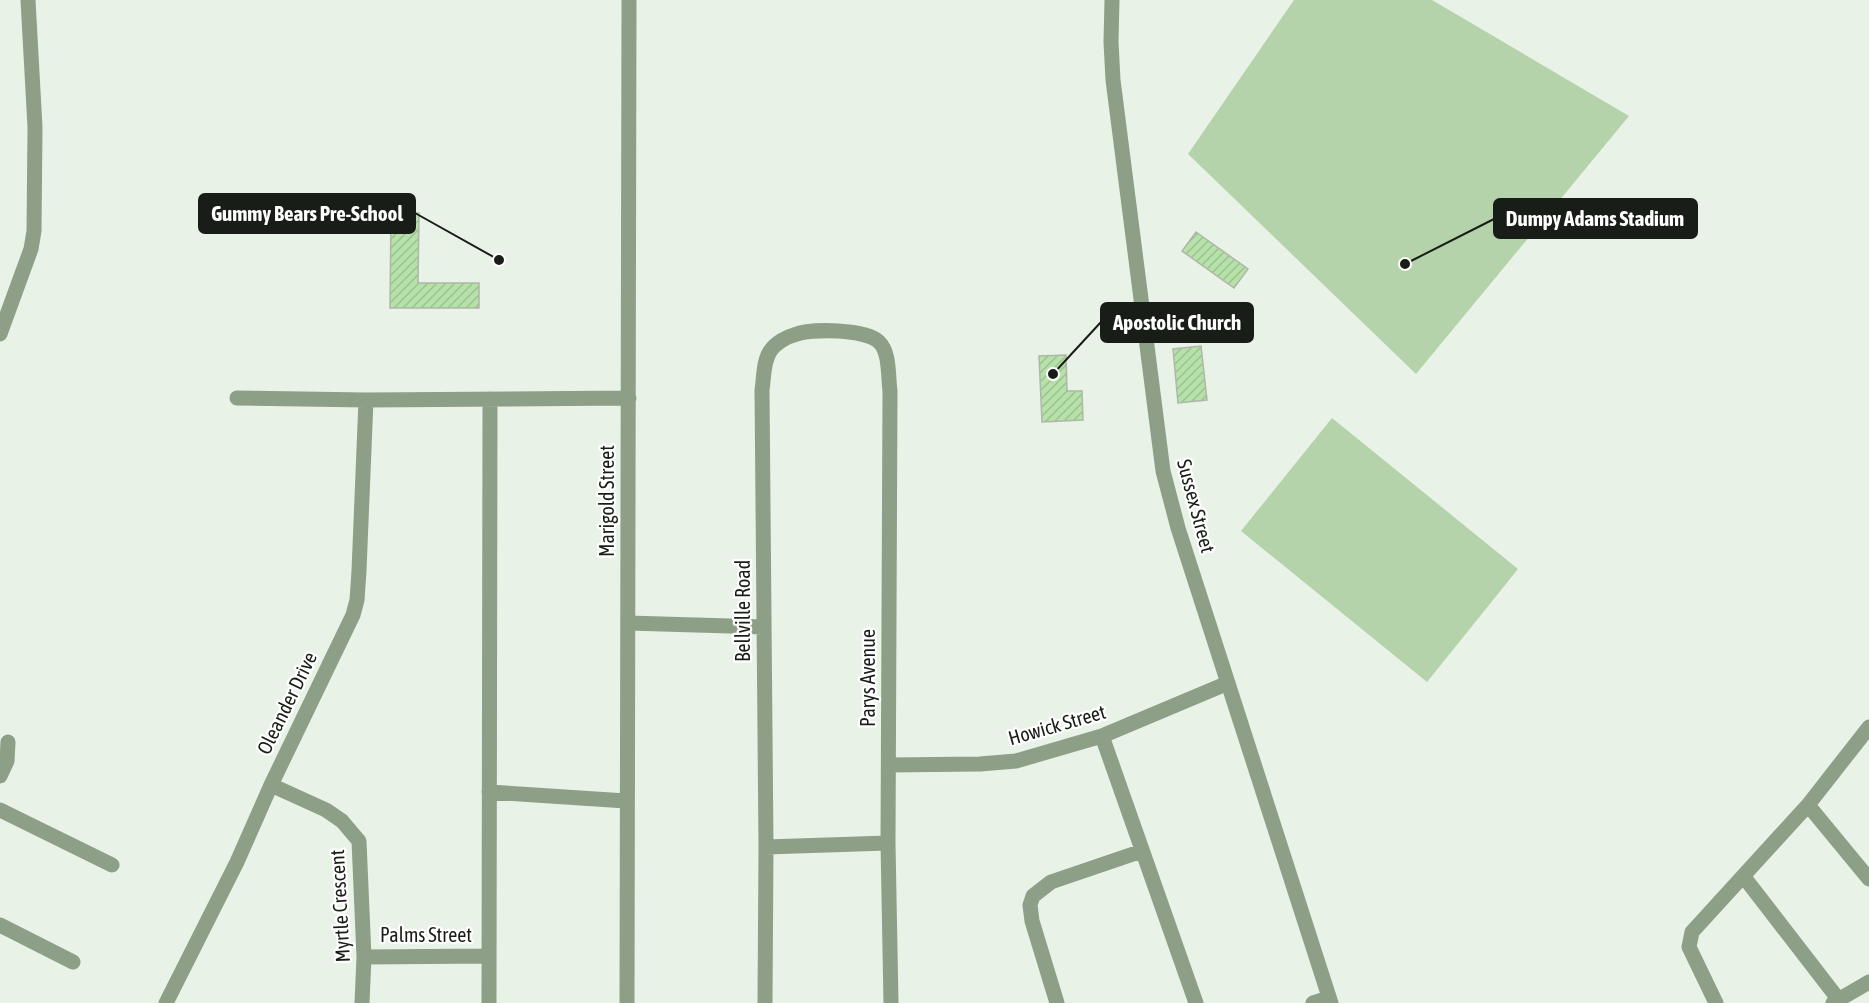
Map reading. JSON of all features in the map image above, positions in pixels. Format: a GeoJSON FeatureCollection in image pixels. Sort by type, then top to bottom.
{"type":"FeatureCollection","features":[{"type":"Feature","properties":{"kind":"street"},"geometry":{"type":"LineString","coordinates":[[0,334],[31,249],[34,231],[35,128],[28,0]]}},
{"type":"Feature","properties":{"kind":"street","name":"Marigold Street"},"geometry":{"type":"LineString","coordinates":[[627,1003],[629,0]]}},
{"type":"Feature","properties":{"kind":"street","name":"Sussex Street"},"geometry":{"type":"LineString","coordinates":[[1112,0],[1113,80],[1163,471],[1176,520],[1330,1000]]}},
{"type":"Feature","properties":{"kind":"street","name":"Bellville Road"},"geometry":{"type":"LineString","coordinates":[[765,1003],[762,390],[766,361],[771,350],[781,341],[795,334],[812,332],[850,332],[873,338],[880,342],[886,353]]}},
{"type":"Feature","properties":{"kind":"street","name":"Parys Avenue"},"geometry":{"type":"LineString","coordinates":[[886,353],[890,391],[888,843],[891,1003]]}},
{"type":"Feature","properties":{"kind":"street"},"geometry":{"type":"LineString","coordinates":[[237,398],[366,400],[628,398]]}},
{"type":"Feature","properties":{"kind":"street"},"geometry":{"type":"LineString","coordinates":[[489,1003],[490,399]]}},
{"type":"Feature","properties":{"kind":"street","name":"Oleander Drive"},"geometry":{"type":"LineString","coordinates":[[166,1003],[237,862],[271,785],[347,628],[357,600],[366,400]]}},
{"type":"Feature","properties":{"kind":"street"},"geometry":{"type":"LineString","coordinates":[[628,623],[764,627]]}},
{"type":"Feature","properties":{"kind":"street","name":"Howick Street"},"geometry":{"type":"LineString","coordinates":[[889,765],[980,764],[1016,761],[1102,736],[1228,683]]}},
{"type":"Feature","properties":{"kind":"street"},"geometry":{"type":"LineString","coordinates":[[1716,1003],[1692,955],[1689,942],[1692,932],[1698,923],[1744,878],[1808,805],[1869,727]]}},
{"type":"Feature","properties":{"kind":"street"},"geometry":{"type":"LineString","coordinates":[[1102,736],[1196,1003]]}},
{"type":"Feature","properties":{"kind":"street"},"geometry":{"type":"LineString","coordinates":[[0,776],[7,761],[8,742]]}},
{"type":"Feature","properties":{"kind":"street","name":"Myrtle Crescent"},"geometry":{"type":"LineString","coordinates":[[271,785],[326,810],[342,821],[359,841],[364,957],[362,1003]]}},
{"type":"Feature","properties":{"kind":"street"},"geometry":{"type":"LineString","coordinates":[[489,792],[626,801]]}},
{"type":"Feature","properties":{"kind":"street"},"geometry":{"type":"LineString","coordinates":[[1808,805],[1869,879]]}},
{"type":"Feature","properties":{"kind":"street"},"geometry":{"type":"LineString","coordinates":[[0,810],[112,865]]}},
{"type":"Feature","properties":{"kind":"street"},"geometry":{"type":"LineString","coordinates":[[765,847],[888,843]]}},
{"type":"Feature","properties":{"kind":"street"},"geometry":{"type":"LineString","coordinates":[[1057,1003],[1032,921],[1030,905],[1033,896],[1051,882],[1142,851]]}},
{"type":"Feature","properties":{"kind":"street"},"geometry":{"type":"LineString","coordinates":[[1744,878],[1836,1002],[1869,982]]}},
{"type":"Feature","properties":{"kind":"street"},"geometry":{"type":"LineString","coordinates":[[0,925],[73,962]]}},
{"type":"Feature","properties":{"kind":"street","name":"Palms Street"},"geometry":{"type":"LineString","coordinates":[[364,957],[489,956]]}},
{"type":"Feature","properties":{"kind":"street"},"geometry":{"type":"LineString","coordinates":[[1313,1003],[1330,1000]]}},
{"type":"Feature","properties":{"kind":"green space"},"geometry":{"type":"Polygon","coordinates":[[[1294,0],[1432,0],[1629,116],[1416,374],[1188,154],[1294,0]]]}},
{"type":"Feature","properties":{"kind":"green space"},"geometry":{"type":"Polygon","coordinates":[[[1332,418],[1518,569],[1427,682],[1241,531],[1332,418]]]}},
{"type":"Feature","properties":{"kind":"building"},"geometry":{"type":"Polygon","coordinates":[[[391,213],[419,213],[418,283],[479,283],[479,308],[390,308],[391,213]]]}},
{"type":"Feature","properties":{"kind":"building"},"geometry":{"type":"Polygon","coordinates":[[[1196,232],[1248,269],[1234,288],[1182,251],[1196,232]]]}},
{"type":"Feature","properties":{"kind":"building"},"geometry":{"type":"Polygon","coordinates":[[[1201,346],[1207,400],[1178,403],[1173,349],[1201,346]]]}},
{"type":"Feature","properties":{"kind":"building"},"geometry":{"type":"Polygon","coordinates":[[[1066,355],[1067,391],[1082,391],[1083,420],[1042,422],[1039,356],[1066,355]]]}},
{"type":"Feature","properties":{"kind":"place","name":"Gummy Bears Pre-School"},"geometry":{"type":"Point","coordinates":[499,260]}},
{"type":"Feature","properties":{"kind":"place","name":"Dumpy Adams Stadium"},"geometry":{"type":"Point","coordinates":[1405,264]}},
{"type":"Feature","properties":{"kind":"place","name":"Apostolic Church"},"geometry":{"type":"Point","coordinates":[1053,374]}}]}
